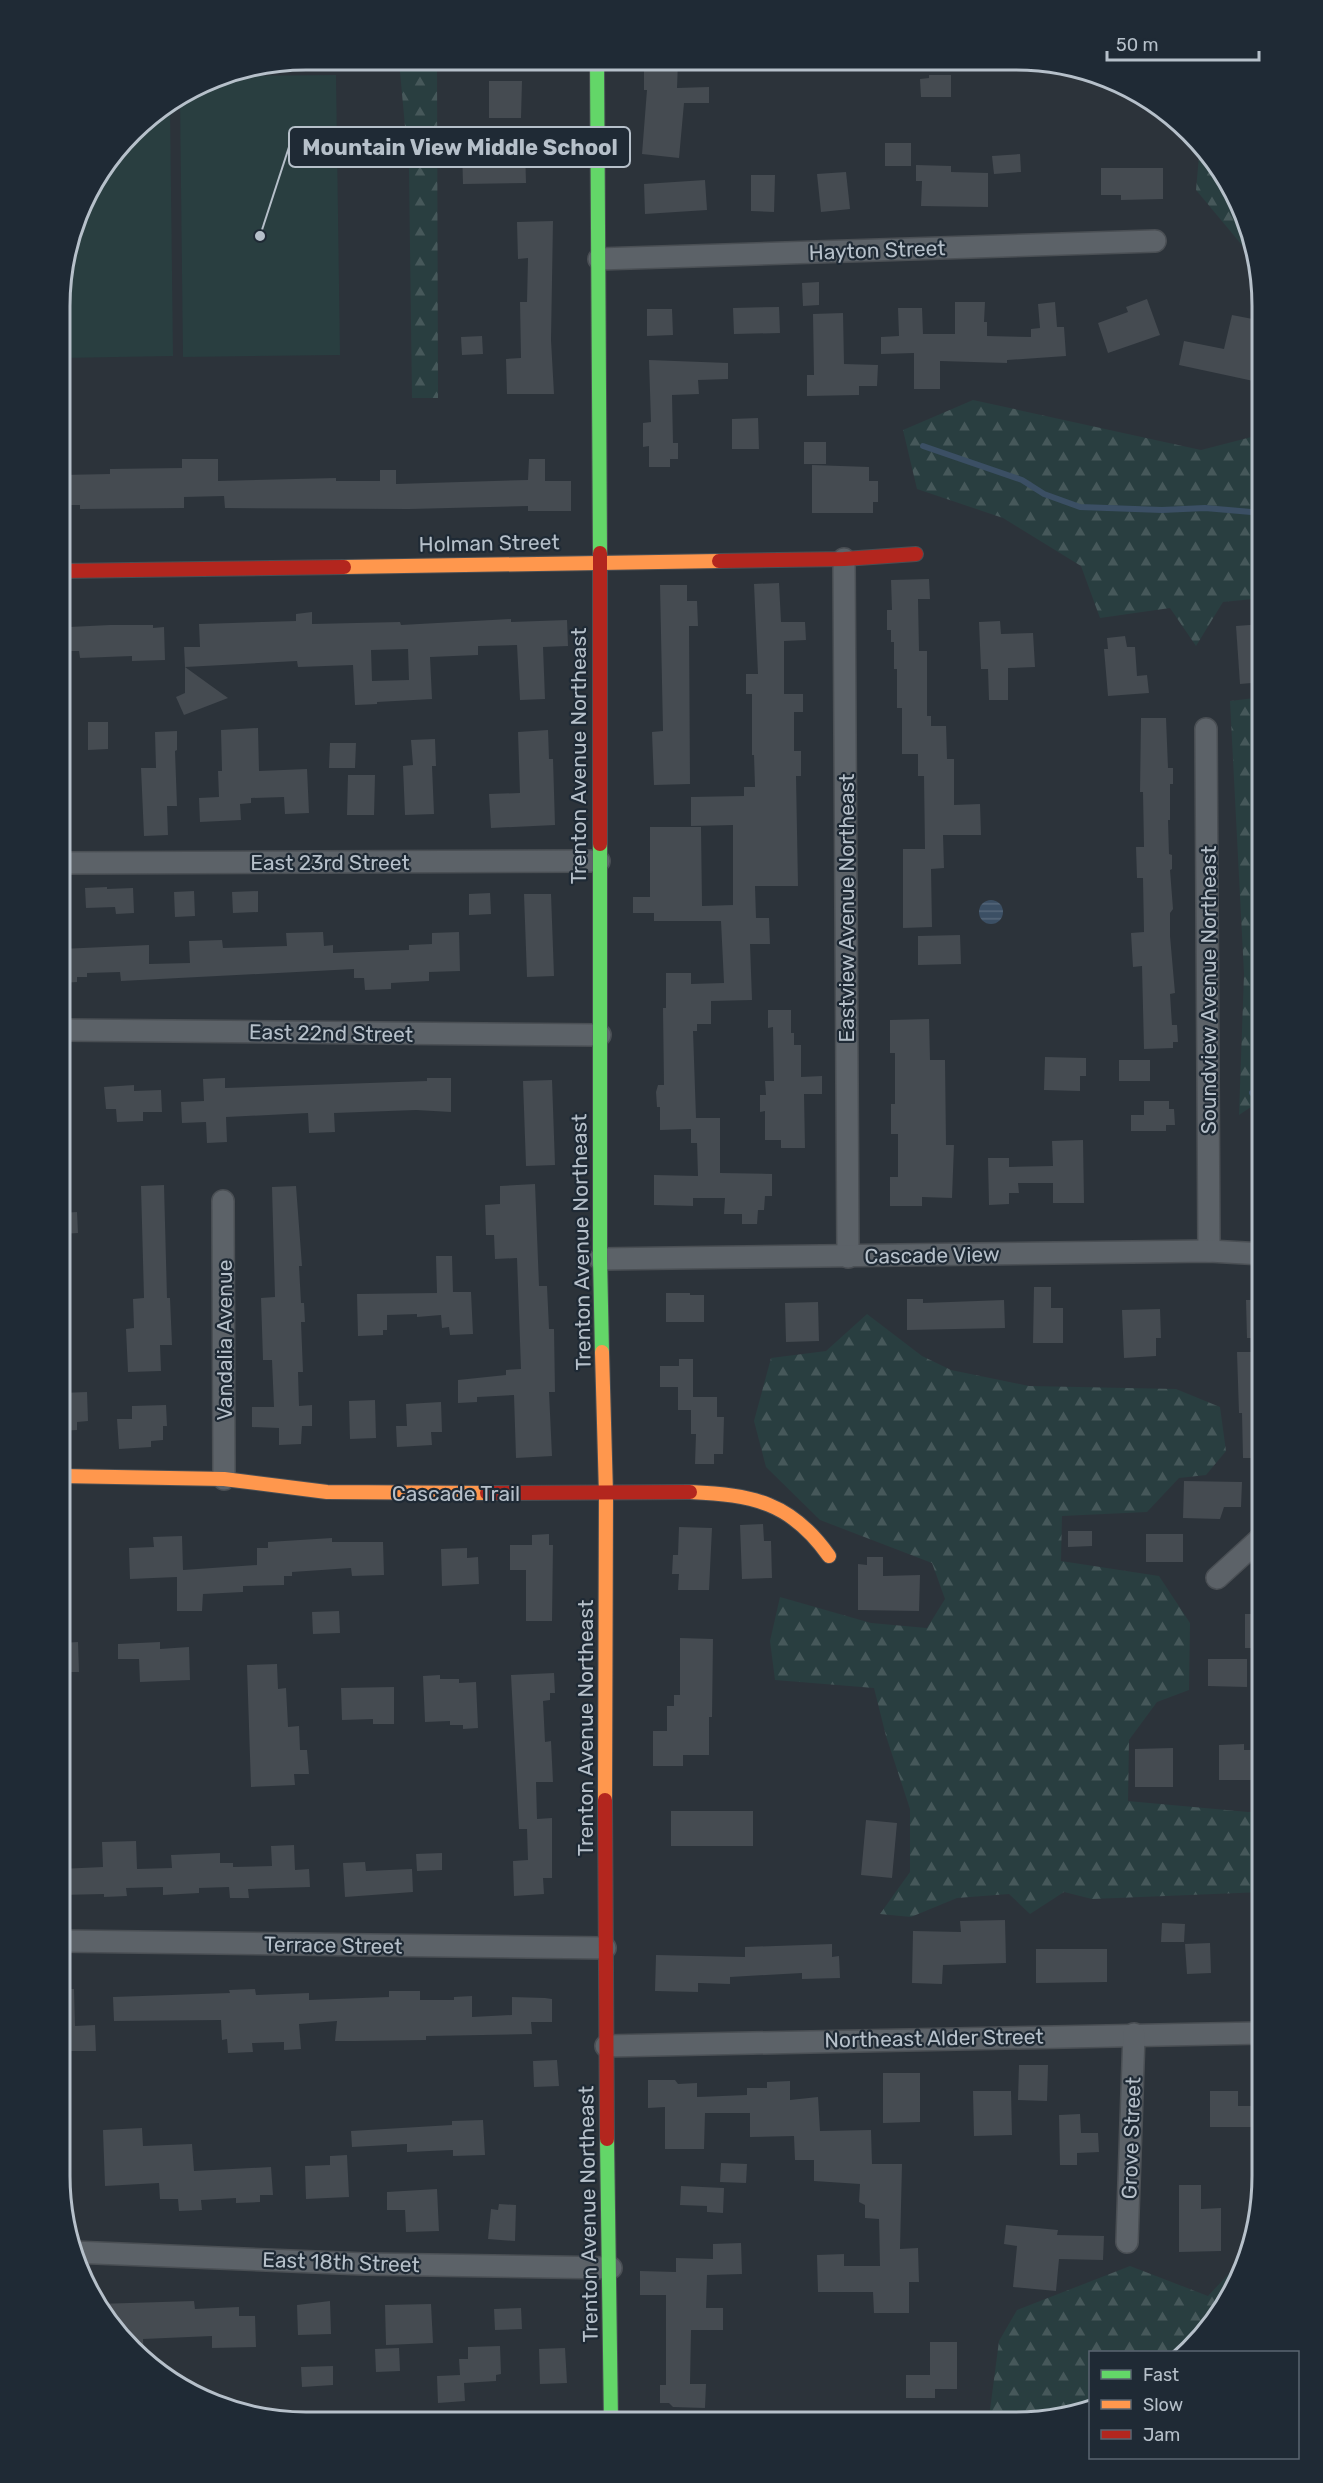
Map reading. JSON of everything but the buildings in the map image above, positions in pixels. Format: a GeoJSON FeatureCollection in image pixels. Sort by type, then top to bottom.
{"type":"FeatureCollection","features":[{"type":"Feature","properties":{"kind":"main road","name":"Trenton Avenue Northeast"},"geometry":{"type":"LineString","coordinates":[[597,70],[600,1259],[606,1494],[605,1948],[611,2412]]}},
{"type":"Feature","properties":{"kind":"main road","name":"Holman Street"},"geometry":{"type":"LineString","coordinates":[[70,571],[844,559],[916,554]]}},
{"type":"Feature","properties":{"kind":"main road","name":"Cascade Trail"},"geometry":{"type":"LineString","coordinates":[[70,1476],[224,1479],[327,1492],[606,1494],[626,1491],[723,1495],[756,1500],[789,1514],[818,1540],[829,1556]]}},
{"type":"Feature","properties":{"kind":"street","name":"Hayton Street"},"geometry":{"type":"LineString","coordinates":[[599,260],[1155,241]]}},
{"type":"Feature","properties":{"kind":"street","name":"Eastview Avenue Northeast"},"geometry":{"type":"LineString","coordinates":[[844,559],[848,1257]]}},
{"type":"Feature","properties":{"kind":"street","name":"Soundview Avenue Northeast"},"geometry":{"type":"LineString","coordinates":[[1206,729],[1209,1251]]}},
{"type":"Feature","properties":{"kind":"street","name":"East 23rd Street"},"geometry":{"type":"LineString","coordinates":[[70,863],[600,861]]}},
{"type":"Feature","properties":{"kind":"street","name":"East 22nd Street"},"geometry":{"type":"LineString","coordinates":[[70,1030],[600,1035]]}},
{"type":"Feature","properties":{"kind":"street","name":"Vandalia Avenue"},"geometry":{"type":"LineString","coordinates":[[224,1201],[224,1479]]}},
{"type":"Feature","properties":{"kind":"street","name":"Cascade View"},"geometry":{"type":"LineString","coordinates":[[600,1259],[1209,1251],[1252,1253]]}},
{"type":"Feature","properties":{"kind":"street"},"geometry":{"type":"LineString","coordinates":[[1217,1578],[1252,1546]]}},
{"type":"Feature","properties":{"kind":"street","name":"Terrace Street"},"geometry":{"type":"LineString","coordinates":[[70,1941],[605,1948]]}},
{"type":"Feature","properties":{"kind":"street","name":"Northeast Alder Street"},"geometry":{"type":"LineString","coordinates":[[606,2046],[1252,2033]]}},
{"type":"Feature","properties":{"kind":"street","name":"Grove Street"},"geometry":{"type":"LineString","coordinates":[[1127,2242],[1134,2034]]}},
{"type":"Feature","properties":{"kind":"street","name":"East 18th Street"},"geometry":{"type":"LineString","coordinates":[[83,2252],[365,2264],[610,2268]]}},
{"type":"Feature","properties":{"kind":"green space"},"geometry":{"type":"Polygon","coordinates":[[[400,70],[437,70],[438,398],[412,398],[409,170],[400,70]]]}},
{"type":"Feature","properties":{"kind":"green space"},"geometry":{"type":"Polygon","coordinates":[[[336,75],[340,355],[183,357],[180,107],[216,88],[258,76],[336,75]]]}},
{"type":"Feature","properties":{"kind":"green space"},"geometry":{"type":"Polygon","coordinates":[[[170,114],[173,356],[70,358],[71,291],[75,261],[88,216],[119,163],[151,129],[170,114]]]}},
{"type":"Feature","properties":{"kind":"green space"},"geometry":{"type":"Polygon","coordinates":[[[1199,157],[1221,189],[1235,216],[1245,248],[1196,190],[1199,157]]]}},
{"type":"Feature","properties":{"kind":"green space"},"geometry":{"type":"Polygon","coordinates":[[[973,400],[1201,450],[1252,437],[1252,599],[1223,602],[1196,646],[1170,608],[1100,618],[1081,566],[1003,518],[917,489],[903,430],[973,400]]]}},
{"type":"Feature","properties":{"kind":"green space"},"geometry":{"type":"Polygon","coordinates":[[[1252,698],[1252,1106],[1239,1115],[1244,974],[1230,701],[1252,698]]]}},
{"type":"Feature","properties":{"kind":"green space"},"geometry":{"type":"Polygon","coordinates":[[[867,1314],[922,1356],[951,1370],[1029,1386],[1176,1389],[1220,1407],[1226,1451],[1206,1475],[1179,1478],[1147,1512],[1062,1516],[1061,1561],[1159,1576],[1190,1623],[1189,1690],[1157,1702],[1129,1740],[1128,1801],[1252,1812],[1252,1892],[1092,1899],[1064,1892],[1030,1914],[1009,1894],[957,1898],[911,1917],[880,1914],[910,1872],[910,1809],[886,1736],[874,1688],[775,1680],[770,1641],[780,1597],[871,1623],[927,1628],[945,1599],[932,1563],[820,1520],[766,1467],[754,1421],[771,1358],[826,1351],[867,1314]]]}},
{"type":"Feature","properties":{"kind":"green space"},"geometry":{"type":"Polygon","coordinates":[[[1130,2266],[1208,2296],[1235,2267],[1204,2320],[1175,2351],[1089,2351],[1089,2401],[1062,2408],[1032,2412],[989,2412],[999,2341],[1017,2310],[1130,2266]]]}},
{"type":"Feature","properties":{"kind":"water"},"geometry":{"type":"Polygon","coordinates":[[[991,900],[999,904],[1003,912],[999,920],[991,924],[983,920],[979,912],[983,904],[991,900]]]}},
{"type":"Feature","properties":{"kind":"waterway"},"geometry":{"type":"LineString","coordinates":[[923,446],[1022,480],[1044,494],[1080,507],[1162,510],[1205,508],[1252,512]]}},
{"type":"Feature","properties":{"kind":"traffic: fast"},"geometry":{"type":"LineString","coordinates":[[597,70],[600,553]]}},
{"type":"Feature","properties":{"kind":"traffic: fast"},"geometry":{"type":"LineString","coordinates":[[600,844],[602,1352]]}},
{"type":"Feature","properties":{"kind":"traffic: fast"},"geometry":{"type":"LineString","coordinates":[[607,2139],[611,2412]]}},
{"type":"Feature","properties":{"kind":"traffic: slow"},"geometry":{"type":"LineString","coordinates":[[344,567],[719,561]]}},
{"type":"Feature","properties":{"kind":"traffic: slow"},"geometry":{"type":"LineString","coordinates":[[602,1352],[606,1494],[605,1800]]}},
{"type":"Feature","properties":{"kind":"traffic: slow"},"geometry":{"type":"LineString","coordinates":[[70,1476],[224,1479],[327,1492],[487,1493]]}},
{"type":"Feature","properties":{"kind":"traffic: slow"},"geometry":{"type":"LineString","coordinates":[[690,1492],[752,1499],[769,1505],[800,1524],[829,1556]]}},
{"type":"Feature","properties":{"kind":"traffic: jam"},"geometry":{"type":"LineString","coordinates":[[600,553],[600,844]]}},
{"type":"Feature","properties":{"kind":"traffic: jam"},"geometry":{"type":"LineString","coordinates":[[719,561],[844,559],[916,554]]}},
{"type":"Feature","properties":{"kind":"traffic: jam"},"geometry":{"type":"LineString","coordinates":[[70,571],[344,567]]}},
{"type":"Feature","properties":{"kind":"traffic: jam"},"geometry":{"type":"LineString","coordinates":[[487,1493],[690,1492]]}},
{"type":"Feature","properties":{"kind":"traffic: jam"},"geometry":{"type":"LineString","coordinates":[[605,1800],[607,2139]]}},
{"type":"Feature","properties":{"kind":"place","name":"Mountain View Middle School"},"geometry":{"type":"Point","coordinates":[260,236]}}]}
